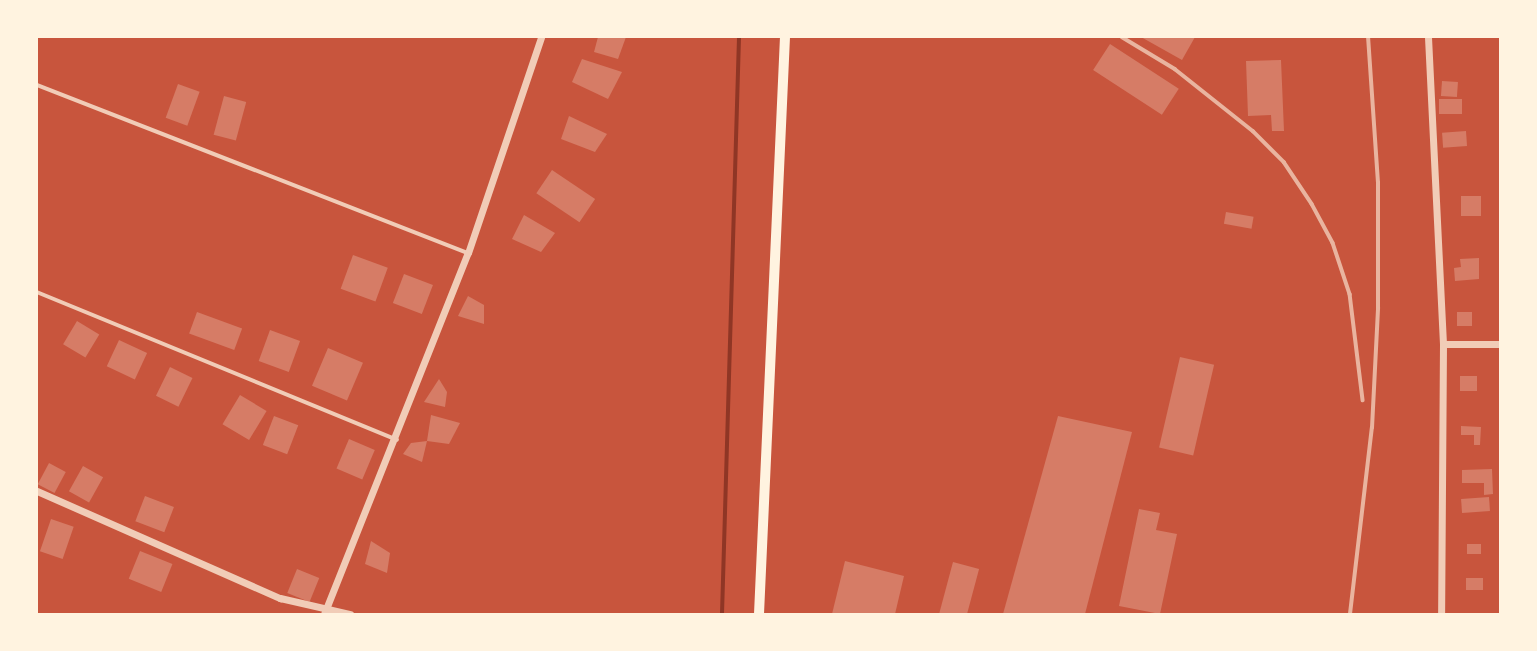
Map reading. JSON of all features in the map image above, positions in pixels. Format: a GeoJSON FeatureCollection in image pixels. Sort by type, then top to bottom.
{"type":"FeatureCollection","features":[{"type":"Feature","properties":{"kind":"main road"},"geometry":{"type":"LineString","coordinates":[[759,614],[785,37]]}},
{"type":"Feature","properties":{"kind":"street"},"geometry":{"type":"LineString","coordinates":[[325,611],[397,440],[468,253],[541,37]]}},
{"type":"Feature","properties":{"kind":"street"},"geometry":{"type":"LineString","coordinates":[[1428,37],[1443,344],[1440,614]]}},
{"type":"Feature","properties":{"kind":"street"},"geometry":{"type":"LineString","coordinates":[[1443,344],[1500,344]]}},
{"type":"Feature","properties":{"kind":"street"},"geometry":{"type":"LineString","coordinates":[[37,491],[280,598],[325,611],[350,614]]}},
{"type":"Feature","properties":{"kind":"lane"},"geometry":{"type":"LineString","coordinates":[[37,85],[468,253]]}},
{"type":"Feature","properties":{"kind":"lane"},"geometry":{"type":"LineString","coordinates":[[37,292],[397,440]]}},
{"type":"Feature","properties":{"kind":"building"},"geometry":{"type":"Polygon","coordinates":[[[598,37],[626,37],[618,59],[594,52],[598,37]]]}},
{"type":"Feature","properties":{"kind":"building"},"geometry":{"type":"Polygon","coordinates":[[[1141,37],[1195,37],[1182,60],[1141,37]]]}},
{"type":"Feature","properties":{"kind":"building"},"geometry":{"type":"Polygon","coordinates":[[[1110,44],[1179,89],[1162,115],[1093,70],[1110,44]]]}},
{"type":"Feature","properties":{"kind":"building"},"geometry":{"type":"Polygon","coordinates":[[[582,59],[622,72],[608,99],[572,82],[582,59]]]}},
{"type":"Feature","properties":{"kind":"building"},"geometry":{"type":"Polygon","coordinates":[[[1281,60],[1284,131],[1272,131],[1271,115],[1248,116],[1246,61],[1281,60]]]}},
{"type":"Feature","properties":{"kind":"building"},"geometry":{"type":"Polygon","coordinates":[[[1442,81],[1458,82],[1457,97],[1441,96],[1442,81]]]}},
{"type":"Feature","properties":{"kind":"building"},"geometry":{"type":"Polygon","coordinates":[[[178,84],[200,92],[187,126],[166,118],[178,84]]]}},
{"type":"Feature","properties":{"kind":"building"},"geometry":{"type":"Polygon","coordinates":[[[224,96],[246,102],[236,141],[214,135],[224,96]]]}},
{"type":"Feature","properties":{"kind":"building"},"geometry":{"type":"Polygon","coordinates":[[[1439,99],[1462,99],[1462,114],[1439,114],[1439,99]]]}},
{"type":"Feature","properties":{"kind":"building"},"geometry":{"type":"Polygon","coordinates":[[[569,116],[607,134],[595,152],[561,139],[569,116]]]}},
{"type":"Feature","properties":{"kind":"building"},"geometry":{"type":"Polygon","coordinates":[[[1466,131],[1467,146],[1443,148],[1442,133],[1466,131]]]}},
{"type":"Feature","properties":{"kind":"building"},"geometry":{"type":"Polygon","coordinates":[[[552,170],[595,199],[579,222],[536,193],[552,170]]]}},
{"type":"Feature","properties":{"kind":"building"},"geometry":{"type":"Polygon","coordinates":[[[1461,196],[1481,196],[1481,216],[1461,216],[1461,196]]]}},
{"type":"Feature","properties":{"kind":"building"},"geometry":{"type":"Polygon","coordinates":[[[1226,212],[1254,217],[1251,229],[1224,224],[1226,212]]]}},
{"type":"Feature","properties":{"kind":"building"},"geometry":{"type":"Polygon","coordinates":[[[524,215],[555,233],[541,252],[512,239],[524,215]]]}},
{"type":"Feature","properties":{"kind":"building"},"geometry":{"type":"Polygon","coordinates":[[[353,255],[388,268],[375,301],[341,289],[353,255]]]}},
{"type":"Feature","properties":{"kind":"building"},"geometry":{"type":"Polygon","coordinates":[[[1479,258],[1479,279],[1455,281],[1454,268],[1461,267],[1460,259],[1479,258]]]}},
{"type":"Feature","properties":{"kind":"building"},"geometry":{"type":"Polygon","coordinates":[[[404,274],[433,285],[422,314],[393,303],[404,274]]]}},
{"type":"Feature","properties":{"kind":"building"},"geometry":{"type":"Polygon","coordinates":[[[468,296],[484,305],[484,324],[458,316],[468,296]]]}},
{"type":"Feature","properties":{"kind":"building"},"geometry":{"type":"Polygon","coordinates":[[[197,312],[242,328],[234,350],[189,334],[197,312]]]}},
{"type":"Feature","properties":{"kind":"building"},"geometry":{"type":"Polygon","coordinates":[[[1457,312],[1472,312],[1472,326],[1457,326],[1457,312]]]}},
{"type":"Feature","properties":{"kind":"building"},"geometry":{"type":"Polygon","coordinates":[[[77,321],[99,334],[85,358],[63,344],[77,321]]]}},
{"type":"Feature","properties":{"kind":"building"},"geometry":{"type":"Polygon","coordinates":[[[270,330],[300,341],[289,372],[259,361],[270,330]]]}},
{"type":"Feature","properties":{"kind":"building"},"geometry":{"type":"Polygon","coordinates":[[[119,340],[147,353],[135,379],[107,366],[119,340]]]}},
{"type":"Feature","properties":{"kind":"building"},"geometry":{"type":"Polygon","coordinates":[[[328,348],[363,363],[347,401],[312,386],[328,348]]]}},
{"type":"Feature","properties":{"kind":"building"},"geometry":{"type":"Polygon","coordinates":[[[1180,357],[1214,365],[1193,455],[1159,448],[1180,357]]]}},
{"type":"Feature","properties":{"kind":"building"},"geometry":{"type":"Polygon","coordinates":[[[170,367],[192,378],[178,407],[156,396],[170,367]]]}},
{"type":"Feature","properties":{"kind":"building"},"geometry":{"type":"Polygon","coordinates":[[[1460,376],[1477,376],[1477,391],[1460,391],[1460,376]]]}},
{"type":"Feature","properties":{"kind":"building"},"geometry":{"type":"Polygon","coordinates":[[[439,379],[447,392],[445,407],[424,402],[439,379]]]}},
{"type":"Feature","properties":{"kind":"building"},"geometry":{"type":"Polygon","coordinates":[[[240,395],[267,411],[249,440],[222,424],[240,395]]]}},
{"type":"Feature","properties":{"kind":"building"},"geometry":{"type":"Polygon","coordinates":[[[431,415],[460,423],[449,444],[427,441],[431,415]]]}},
{"type":"Feature","properties":{"kind":"building"},"geometry":{"type":"Polygon","coordinates":[[[274,416],[298,425],[287,454],[263,445],[274,416]]]}},
{"type":"Feature","properties":{"kind":"building"},"geometry":{"type":"Polygon","coordinates":[[[1058,416],[1132,432],[1085,614],[1003,614],[1058,416]]]}},
{"type":"Feature","properties":{"kind":"building"},"geometry":{"type":"Polygon","coordinates":[[[1461,426],[1481,427],[1480,445],[1474,445],[1474,435],[1461,435],[1461,426]]]}},
{"type":"Feature","properties":{"kind":"building"},"geometry":{"type":"Polygon","coordinates":[[[349,439],[375,450],[362,479],[336,468],[349,439]]]}},
{"type":"Feature","properties":{"kind":"building"},"geometry":{"type":"Polygon","coordinates":[[[427,441],[422,462],[403,454],[411,443],[427,441]]]}},
{"type":"Feature","properties":{"kind":"building"},"geometry":{"type":"Polygon","coordinates":[[[49,463],[66,472],[55,493],[38,484],[49,463]]]}},
{"type":"Feature","properties":{"kind":"building"},"geometry":{"type":"Polygon","coordinates":[[[83,466],[103,477],[89,503],[69,491],[83,466]]]}},
{"type":"Feature","properties":{"kind":"building"},"geometry":{"type":"Polygon","coordinates":[[[1492,469],[1493,494],[1484,495],[1484,483],[1462,483],[1462,470],[1492,469]]]}},
{"type":"Feature","properties":{"kind":"building"},"geometry":{"type":"Polygon","coordinates":[[[145,496],[174,507],[164,532],[135,521],[145,496]]]}},
{"type":"Feature","properties":{"kind":"building"},"geometry":{"type":"Polygon","coordinates":[[[1489,497],[1490,511],[1462,513],[1461,499],[1489,497]]]}},
{"type":"Feature","properties":{"kind":"building"},"geometry":{"type":"Polygon","coordinates":[[[1139,509],[1160,513],[1156,530],[1177,534],[1160,614],[1119,606],[1139,509]]]}},
{"type":"Feature","properties":{"kind":"building"},"geometry":{"type":"Polygon","coordinates":[[[51,519],[74,527],[63,559],[40,551],[51,519]]]}},
{"type":"Feature","properties":{"kind":"building"},"geometry":{"type":"Polygon","coordinates":[[[371,541],[390,553],[387,573],[365,564],[371,541]]]}},
{"type":"Feature","properties":{"kind":"building"},"geometry":{"type":"Polygon","coordinates":[[[1467,544],[1481,544],[1481,554],[1467,554],[1467,544]]]}},
{"type":"Feature","properties":{"kind":"building"},"geometry":{"type":"Polygon","coordinates":[[[140,551],[172,564],[161,592],[129,579],[140,551]]]}},
{"type":"Feature","properties":{"kind":"building"},"geometry":{"type":"Polygon","coordinates":[[[845,561],[904,576],[895,614],[832,614],[845,561]]]}},
{"type":"Feature","properties":{"kind":"building"},"geometry":{"type":"Polygon","coordinates":[[[953,562],[979,569],[967,614],[939,614],[953,562]]]}},
{"type":"Feature","properties":{"kind":"building"},"geometry":{"type":"Polygon","coordinates":[[[297,569],[319,578],[310,602],[287,593],[297,569]]]}},
{"type":"Feature","properties":{"kind":"building"},"geometry":{"type":"Polygon","coordinates":[[[1466,578],[1483,578],[1483,590],[1466,590],[1466,578]]]}},
{"type":"Feature","properties":{"kind":"waterway"},"geometry":{"type":"LineString","coordinates":[[722,614],[739,37]]}},
{"type":"Feature","properties":{"kind":"railway"},"geometry":{"type":"LineString","coordinates":[[1122,37],[1175,69],[1253,131],[1284,162],[1312,204],[1333,243],[1350,294],[1363,400]]}},
{"type":"Feature","properties":{"kind":"railway"},"geometry":{"type":"LineString","coordinates":[[1350,614],[1372,428],[1378,308],[1378,183],[1368,37]]}}]}
